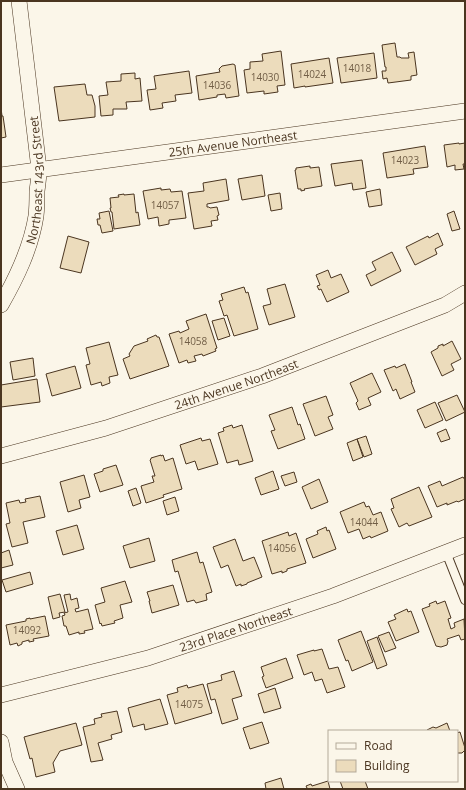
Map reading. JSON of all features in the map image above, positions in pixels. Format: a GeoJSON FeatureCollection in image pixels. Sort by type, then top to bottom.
{"type":"FeatureCollection","features":[{"type":"Feature","properties":{"kind":"street","name":"Northeast 143rd Street"},"geometry":{"type":"LineString","coordinates":[[1,305],[11,289],[30,243],[36,215],[39,170],[19,1]]}},
{"type":"Feature","properties":{"kind":"street","name":"25th Avenue Northeast"},"geometry":{"type":"LineString","coordinates":[[1,175],[465,110]]}},
{"type":"Feature","properties":{"kind":"street","name":"24th Avenue Northeast"},"geometry":{"type":"LineString","coordinates":[[1,456],[106,428],[262,376],[445,305],[465,293]]}},
{"type":"Feature","properties":{"kind":"street","name":"23rd Place Northeast"},"geometry":{"type":"LineString","coordinates":[[1,695],[148,658],[333,596],[465,545]]}},
{"type":"Feature","properties":{"kind":"street"},"geometry":{"type":"LineString","coordinates":[[1,742],[5,762],[16,789]]}},
{"type":"Feature","properties":{"kind":"lane"},"geometry":{"type":"LineString","coordinates":[[446,552],[465,600]]}},
{"type":"Feature","properties":{"kind":"building"},"geometry":{"type":"Polygon","coordinates":[[[395,43],[397,57],[409,58],[408,53],[414,52],[417,75],[411,76],[411,80],[388,83],[387,78],[383,79],[382,71],[386,71],[386,67],[382,45],[395,43]]]}},
{"type":"Feature","properties":{"kind":"building"},"geometry":{"type":"Polygon","coordinates":[[[281,51],[285,85],[277,86],[278,92],[264,94],[264,91],[247,93],[244,70],[250,69],[250,62],[263,61],[262,54],[281,51]]]}},
{"type":"Feature","properties":{"kind":"building"},"geometry":{"type":"Polygon","coordinates":[[[374,53],[377,78],[341,83],[337,58],[374,53]]]}},
{"type":"Feature","properties":{"kind":"building"},"geometry":{"type":"Polygon","coordinates":[[[329,58],[333,83],[294,88],[291,64],[329,58]]]}},
{"type":"Feature","properties":{"kind":"building"},"geometry":{"type":"Polygon","coordinates":[[[235,65],[239,96],[226,98],[225,94],[199,100],[196,76],[220,72],[219,69],[222,66],[235,65]]]}},
{"type":"Feature","properties":{"kind":"building"},"geometry":{"type":"Polygon","coordinates":[[[189,71],[192,93],[175,95],[176,101],[162,103],[163,108],[150,110],[147,90],[156,89],[154,76],[189,71]]]}},
{"type":"Feature","properties":{"kind":"building"},"geometry":{"type":"Polygon","coordinates":[[[135,73],[135,79],[140,78],[142,101],[126,102],[127,109],[113,109],[113,115],[101,116],[99,96],[108,95],[106,82],[121,81],[121,74],[135,73]]]}},
{"type":"Feature","properties":{"kind":"building"},"geometry":{"type":"Polygon","coordinates":[[[85,84],[87,95],[92,95],[95,106],[95,117],[59,121],[54,87],[85,84]]]}},
{"type":"Feature","properties":{"kind":"building"},"geometry":{"type":"Polygon","coordinates":[[[1,108],[6,137],[1,138],[1,108]]]}},
{"type":"Feature","properties":{"kind":"building"},"geometry":{"type":"Polygon","coordinates":[[[465,143],[465,164],[463,164],[464,169],[455,170],[455,165],[447,167],[444,145],[465,143]]]}},
{"type":"Feature","properties":{"kind":"building"},"geometry":{"type":"Polygon","coordinates":[[[425,146],[428,167],[413,169],[414,174],[387,178],[383,153],[425,146]]]}},
{"type":"Feature","properties":{"kind":"building"},"geometry":{"type":"Polygon","coordinates":[[[362,160],[366,188],[353,190],[352,183],[335,186],[331,164],[362,160]]]}},
{"type":"Feature","properties":{"kind":"building"},"geometry":{"type":"Polygon","coordinates":[[[310,166],[310,168],[319,167],[322,186],[304,189],[305,190],[301,191],[301,189],[298,189],[295,170],[296,168],[310,166]]]}},
{"type":"Feature","properties":{"kind":"building"},"geometry":{"type":"Polygon","coordinates":[[[262,175],[265,196],[242,200],[238,179],[262,175]]]}},
{"type":"Feature","properties":{"kind":"building"},"geometry":{"type":"Polygon","coordinates":[[[226,179],[229,200],[207,204],[207,207],[210,208],[217,207],[219,215],[217,216],[218,220],[211,221],[212,226],[194,229],[188,193],[204,191],[203,183],[226,179]]]}},
{"type":"Feature","properties":{"kind":"building"},"geometry":{"type":"Polygon","coordinates":[[[161,188],[161,190],[170,189],[171,192],[182,191],[186,218],[169,220],[169,224],[159,226],[158,217],[148,219],[143,191],[161,188]]]}},
{"type":"Feature","properties":{"kind":"building"},"geometry":{"type":"Polygon","coordinates":[[[380,189],[382,205],[369,207],[366,192],[380,189]]]}},
{"type":"Feature","properties":{"kind":"building"},"geometry":{"type":"Polygon","coordinates":[[[280,193],[282,209],[271,211],[268,195],[280,193]]]}},
{"type":"Feature","properties":{"kind":"building"},"geometry":{"type":"Polygon","coordinates":[[[134,194],[136,213],[138,212],[140,225],[114,229],[112,212],[110,208],[110,198],[119,197],[118,195],[134,194]]]}},
{"type":"Feature","properties":{"kind":"building"},"geometry":{"type":"Polygon","coordinates":[[[109,211],[113,231],[102,233],[97,219],[100,219],[99,213],[109,211]]]}},
{"type":"Feature","properties":{"kind":"building"},"geometry":{"type":"Polygon","coordinates":[[[454,211],[460,229],[452,231],[447,214],[454,211]]]}},
{"type":"Feature","properties":{"kind":"building"},"geometry":{"type":"Polygon","coordinates":[[[438,233],[443,245],[435,249],[437,254],[415,265],[406,247],[428,236],[429,238],[438,233]]]}},
{"type":"Feature","properties":{"kind":"building"},"geometry":{"type":"Polygon","coordinates":[[[68,236],[89,242],[81,273],[60,268],[68,236]]]}},
{"type":"Feature","properties":{"kind":"building"},"geometry":{"type":"Polygon","coordinates":[[[392,252],[401,271],[371,286],[366,275],[376,270],[372,262],[392,252]]]}},
{"type":"Feature","properties":{"kind":"building"},"geometry":{"type":"Polygon","coordinates":[[[328,270],[331,278],[341,274],[349,292],[327,302],[321,289],[319,290],[317,286],[320,285],[316,275],[328,270]]]}},
{"type":"Feature","properties":{"kind":"building"},"geometry":{"type":"Polygon","coordinates":[[[285,284],[295,317],[269,325],[263,306],[271,304],[267,289],[285,284]]]}},
{"type":"Feature","properties":{"kind":"building"},"geometry":{"type":"Polygon","coordinates":[[[244,287],[246,293],[248,292],[258,329],[234,336],[227,315],[224,316],[219,301],[223,300],[221,294],[244,287]]]}},
{"type":"Feature","properties":{"kind":"building"},"geometry":{"type":"Polygon","coordinates":[[[206,314],[217,348],[215,349],[216,351],[203,356],[202,354],[194,356],[196,361],[188,363],[187,360],[179,363],[169,334],[179,331],[180,333],[189,329],[186,321],[206,314]]]}},
{"type":"Feature","properties":{"kind":"building"},"geometry":{"type":"Polygon","coordinates":[[[224,318],[230,336],[218,340],[212,321],[224,318]]]}},
{"type":"Feature","properties":{"kind":"building"},"geometry":{"type":"Polygon","coordinates":[[[156,335],[159,337],[169,366],[130,379],[123,359],[130,356],[129,354],[134,346],[148,341],[147,339],[156,335]]]}},
{"type":"Feature","properties":{"kind":"building"},"geometry":{"type":"Polygon","coordinates":[[[452,341],[461,359],[451,364],[454,370],[442,376],[431,352],[438,348],[438,346],[443,344],[443,346],[452,341]]]}},
{"type":"Feature","properties":{"kind":"building"},"geometry":{"type":"Polygon","coordinates":[[[109,342],[118,375],[109,377],[110,383],[102,386],[101,382],[91,385],[86,365],[90,364],[86,348],[109,342]]]}},
{"type":"Feature","properties":{"kind":"building"},"geometry":{"type":"Polygon","coordinates":[[[33,358],[35,376],[13,380],[10,362],[33,358]]]}},
{"type":"Feature","properties":{"kind":"building"},"geometry":{"type":"Polygon","coordinates":[[[405,364],[415,392],[400,399],[396,389],[393,391],[384,370],[395,366],[396,368],[405,364]]]}},
{"type":"Feature","properties":{"kind":"building"},"geometry":{"type":"Polygon","coordinates":[[[75,366],[81,388],[52,396],[46,374],[75,366]]]}},
{"type":"Feature","properties":{"kind":"building"},"geometry":{"type":"Polygon","coordinates":[[[372,373],[381,392],[368,398],[371,405],[359,410],[356,403],[358,401],[350,383],[372,373]]]}},
{"type":"Feature","properties":{"kind":"building"},"geometry":{"type":"Polygon","coordinates":[[[37,379],[40,402],[1,407],[1,385],[37,379]]]}},
{"type":"Feature","properties":{"kind":"building"},"geometry":{"type":"Polygon","coordinates":[[[457,395],[465,412],[446,421],[438,403],[457,395]]]}},
{"type":"Feature","properties":{"kind":"building"},"geometry":{"type":"Polygon","coordinates":[[[326,396],[333,415],[328,417],[333,429],[315,436],[303,404],[326,396]]]}},
{"type":"Feature","properties":{"kind":"building"},"geometry":{"type":"Polygon","coordinates":[[[435,402],[443,420],[425,428],[417,410],[435,402]]]}},
{"type":"Feature","properties":{"kind":"building"},"geometry":{"type":"Polygon","coordinates":[[[292,407],[298,425],[300,424],[305,439],[278,449],[271,431],[275,430],[269,415],[292,407]]]}},
{"type":"Feature","properties":{"kind":"building"},"geometry":{"type":"Polygon","coordinates":[[[232,425],[233,428],[242,425],[253,461],[239,465],[238,460],[227,463],[218,433],[224,431],[223,428],[232,425]]]}},
{"type":"Feature","properties":{"kind":"building"},"geometry":{"type":"Polygon","coordinates":[[[446,429],[450,439],[441,442],[437,433],[446,429]]]}},
{"type":"Feature","properties":{"kind":"building"},"geometry":{"type":"Polygon","coordinates":[[[366,436],[372,454],[364,457],[357,439],[366,436]]]}},
{"type":"Feature","properties":{"kind":"building"},"geometry":{"type":"Polygon","coordinates":[[[201,438],[202,441],[210,439],[218,464],[198,470],[195,461],[186,464],[180,445],[201,438]]]}},
{"type":"Feature","properties":{"kind":"building"},"geometry":{"type":"Polygon","coordinates":[[[357,439],[363,457],[353,461],[347,443],[357,439]]]}},
{"type":"Feature","properties":{"kind":"building"},"geometry":{"type":"Polygon","coordinates":[[[163,455],[165,461],[173,458],[182,489],[163,495],[164,497],[146,503],[141,486],[154,482],[152,476],[155,476],[150,460],[151,458],[163,455]]]}},
{"type":"Feature","properties":{"kind":"building"},"geometry":{"type":"Polygon","coordinates":[[[116,465],[123,485],[100,492],[94,474],[103,471],[103,469],[116,465]]]}},
{"type":"Feature","properties":{"kind":"building"},"geometry":{"type":"Polygon","coordinates":[[[273,471],[279,489],[261,495],[255,478],[273,471]]]}},
{"type":"Feature","properties":{"kind":"building"},"geometry":{"type":"Polygon","coordinates":[[[294,472],[297,482],[285,486],[281,476],[294,472]]]}},
{"type":"Feature","properties":{"kind":"building"},"geometry":{"type":"Polygon","coordinates":[[[84,475],[90,497],[79,500],[81,508],[68,512],[60,482],[84,475]]]}},
{"type":"Feature","properties":{"kind":"building"},"geometry":{"type":"Polygon","coordinates":[[[463,477],[465,480],[465,499],[437,507],[428,486],[440,481],[442,486],[463,477]]]}},
{"type":"Feature","properties":{"kind":"building"},"geometry":{"type":"Polygon","coordinates":[[[319,479],[328,502],[311,509],[302,487],[319,479]]]}},
{"type":"Feature","properties":{"kind":"building"},"geometry":{"type":"Polygon","coordinates":[[[419,487],[432,517],[409,526],[407,523],[399,527],[391,509],[394,508],[391,499],[419,487]]]}},
{"type":"Feature","properties":{"kind":"building"},"geometry":{"type":"Polygon","coordinates":[[[136,488],[141,503],[133,506],[128,491],[136,488]]]}},
{"type":"Feature","properties":{"kind":"building"},"geometry":{"type":"Polygon","coordinates":[[[40,496],[45,517],[23,522],[28,543],[12,547],[6,524],[10,523],[6,503],[19,500],[20,503],[26,502],[25,499],[40,496]]]}},
{"type":"Feature","properties":{"kind":"building"},"geometry":{"type":"Polygon","coordinates":[[[175,497],[179,511],[167,515],[163,501],[175,497]]]}},
{"type":"Feature","properties":{"kind":"building"},"geometry":{"type":"Polygon","coordinates":[[[364,502],[366,507],[369,506],[373,515],[381,512],[388,531],[371,538],[370,536],[363,539],[359,529],[348,533],[340,512],[364,502]]]}},
{"type":"Feature","properties":{"kind":"building"},"geometry":{"type":"Polygon","coordinates":[[[77,525],[84,549],[63,555],[56,531],[77,525]]]}},
{"type":"Feature","properties":{"kind":"building"},"geometry":{"type":"Polygon","coordinates":[[[326,527],[327,531],[329,530],[336,549],[313,558],[306,539],[318,534],[317,531],[326,527]]]}},
{"type":"Feature","properties":{"kind":"building"},"geometry":{"type":"Polygon","coordinates":[[[288,532],[289,536],[296,533],[306,563],[287,569],[287,571],[282,573],[282,571],[272,574],[262,541],[288,532]]]}},
{"type":"Feature","properties":{"kind":"building"},"geometry":{"type":"Polygon","coordinates":[[[149,538],[155,561],[130,568],[123,546],[149,538]]]}},
{"type":"Feature","properties":{"kind":"building"},"geometry":{"type":"Polygon","coordinates":[[[235,539],[243,561],[254,557],[262,577],[241,586],[241,584],[236,586],[228,565],[221,568],[213,547],[235,539]]]}},
{"type":"Feature","properties":{"kind":"building"},"geometry":{"type":"Polygon","coordinates":[[[9,550],[13,565],[1,568],[1,553],[9,550]]]}},
{"type":"Feature","properties":{"kind":"building"},"geometry":{"type":"Polygon","coordinates":[[[197,552],[200,563],[203,562],[212,592],[206,594],[207,600],[196,603],[194,600],[187,602],[178,571],[175,572],[172,560],[197,552]]]}},
{"type":"Feature","properties":{"kind":"building"},"geometry":{"type":"Polygon","coordinates":[[[30,572],[33,584],[6,592],[2,580],[30,572]]]}},
{"type":"Feature","properties":{"kind":"building"},"geometry":{"type":"Polygon","coordinates":[[[125,581],[132,602],[120,605],[123,618],[114,621],[115,623],[102,626],[101,623],[100,624],[95,605],[105,602],[101,588],[125,581]]]}},
{"type":"Feature","properties":{"kind":"building"},"geometry":{"type":"Polygon","coordinates":[[[173,585],[179,605],[152,613],[147,592],[173,585]]]}},
{"type":"Feature","properties":{"kind":"building"},"geometry":{"type":"Polygon","coordinates":[[[60,594],[65,612],[59,613],[60,617],[53,619],[48,597],[60,594]]]}},
{"type":"Feature","properties":{"kind":"building"},"geometry":{"type":"Polygon","coordinates":[[[70,594],[71,600],[77,598],[79,608],[75,609],[76,612],[88,609],[93,629],[84,631],[85,633],[79,634],[79,632],[69,635],[66,626],[64,626],[62,616],[65,615],[64,613],[68,612],[64,595],[70,594]]]}},
{"type":"Feature","properties":{"kind":"building"},"geometry":{"type":"Polygon","coordinates":[[[436,601],[437,604],[445,601],[451,618],[448,619],[451,629],[455,627],[454,623],[464,619],[465,639],[461,640],[459,635],[447,639],[447,645],[441,647],[436,646],[422,609],[430,606],[429,604],[436,601]]]}},
{"type":"Feature","properties":{"kind":"building"},"geometry":{"type":"Polygon","coordinates":[[[407,609],[408,612],[411,611],[419,632],[396,641],[388,622],[396,619],[394,615],[407,609]]]}},
{"type":"Feature","properties":{"kind":"building"},"geometry":{"type":"Polygon","coordinates":[[[45,616],[49,636],[33,639],[34,641],[29,642],[29,640],[22,642],[22,644],[18,646],[17,643],[10,645],[6,625],[26,621],[26,619],[30,618],[45,616]]]}},
{"type":"Feature","properties":{"kind":"building"},"geometry":{"type":"Polygon","coordinates":[[[361,631],[373,662],[352,671],[348,660],[346,661],[338,640],[361,631]]]}},
{"type":"Feature","properties":{"kind":"building"},"geometry":{"type":"Polygon","coordinates":[[[389,632],[396,648],[385,652],[378,636],[389,632]]]}},
{"type":"Feature","properties":{"kind":"building"},"geometry":{"type":"Polygon","coordinates":[[[377,637],[387,665],[377,669],[367,641],[377,637]]]}},
{"type":"Feature","properties":{"kind":"building"},"geometry":{"type":"Polygon","coordinates":[[[322,649],[329,669],[338,667],[345,687],[327,693],[322,679],[315,681],[312,672],[304,675],[297,655],[322,649]]]}},
{"type":"Feature","properties":{"kind":"building"},"geometry":{"type":"Polygon","coordinates":[[[286,658],[293,678],[266,688],[262,677],[264,676],[261,667],[286,658]]]}},
{"type":"Feature","properties":{"kind":"building"},"geometry":{"type":"Polygon","coordinates":[[[234,671],[242,696],[232,699],[238,719],[222,724],[215,699],[211,700],[207,684],[222,680],[221,675],[234,671]]]}},
{"type":"Feature","properties":{"kind":"building"},"geometry":{"type":"Polygon","coordinates":[[[203,684],[212,713],[175,724],[167,695],[178,692],[177,688],[187,685],[188,688],[203,684]]]}},
{"type":"Feature","properties":{"kind":"building"},"geometry":{"type":"Polygon","coordinates":[[[275,688],[281,708],[264,713],[258,694],[275,688]]]}},
{"type":"Feature","properties":{"kind":"building"},"geometry":{"type":"Polygon","coordinates":[[[160,699],[168,724],[145,730],[144,724],[133,727],[128,708],[160,699]]]}},
{"type":"Feature","properties":{"kind":"building"},"geometry":{"type":"Polygon","coordinates":[[[117,711],[122,732],[111,735],[112,739],[98,743],[103,760],[91,762],[83,727],[95,724],[94,719],[102,717],[101,714],[117,711]]]}},
{"type":"Feature","properties":{"kind":"building"},"geometry":{"type":"Polygon","coordinates":[[[262,722],[269,743],[250,749],[243,728],[262,722]]]}},
{"type":"Feature","properties":{"kind":"building"},"geometry":{"type":"Polygon","coordinates":[[[76,723],[82,745],[60,751],[53,763],[55,772],[36,777],[32,758],[30,759],[24,737],[76,723]]]}},
{"type":"Feature","properties":{"kind":"building"},"geometry":{"type":"Polygon","coordinates":[[[447,723],[450,730],[427,730],[433,727],[436,728],[447,723]]]}},
{"type":"Feature","properties":{"kind":"building"},"geometry":{"type":"Polygon","coordinates":[[[460,732],[465,748],[462,753],[458,753],[458,733],[460,732]]]}},
{"type":"Feature","properties":{"kind":"building"},"geometry":{"type":"Polygon","coordinates":[[[281,778],[284,789],[266,789],[265,783],[281,778]]]}},
{"type":"Feature","properties":{"kind":"building"},"geometry":{"type":"Polygon","coordinates":[[[328,781],[330,789],[304,789],[307,788],[306,786],[311,784],[312,786],[328,781]]]}},
{"type":"Feature","properties":{"kind":"building"},"geometry":{"type":"Polygon","coordinates":[[[340,782],[365,782],[368,789],[343,789],[340,782]]]}}]}
